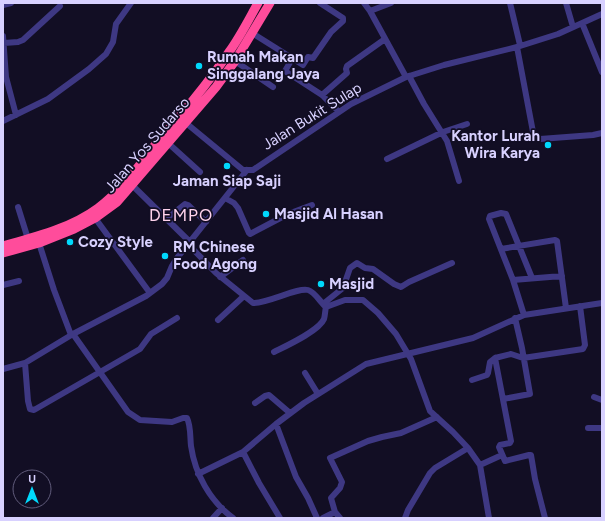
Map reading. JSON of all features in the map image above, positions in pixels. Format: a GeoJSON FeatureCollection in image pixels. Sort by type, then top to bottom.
{"type":"FeatureCollection","features":[{"type":"Feature","properties":{"kind":"highway","name":"Jalan Yos Sudarso"},"geometry":{"type":"LineString","coordinates":[[3,246],[95,218],[117,202],[168,143],[208,81],[230,51],[258,3]]}},
{"type":"Feature","properties":{"kind":"highway","name":"Jalan Yos Sudarso"},"geometry":{"type":"LineString","coordinates":[[3,253],[39,243],[72,226],[98,208],[111,196],[216,87],[270,3]]}},
{"type":"Feature","properties":{"kind":"street"},"geometry":{"type":"LineString","coordinates":[[3,5],[11,3]]}},
{"type":"Feature","properties":{"kind":"street"},"geometry":{"type":"LineString","coordinates":[[3,121],[48,99],[89,69],[106,54],[113,42],[116,24],[130,3]]}},
{"type":"Feature","properties":{"kind":"street"},"geometry":{"type":"LineString","coordinates":[[252,33],[302,66],[309,57],[313,58],[331,32],[343,21],[343,18],[320,3]]}},
{"type":"Feature","properties":{"kind":"street"},"geometry":{"type":"LineString","coordinates":[[364,3],[447,141],[459,181]]}},
{"type":"Feature","properties":{"kind":"street"},"geometry":{"type":"LineString","coordinates":[[370,11],[391,3]]}},
{"type":"Feature","properties":{"kind":"street"},"geometry":{"type":"LineString","coordinates":[[510,3],[519,46],[533,132],[536,137],[540,139],[602,133]]}},
{"type":"Feature","properties":{"kind":"street"},"geometry":{"type":"LineString","coordinates":[[566,3],[573,27]]}},
{"type":"Feature","properties":{"kind":"street"},"geometry":{"type":"LineString","coordinates":[[16,115],[6,77],[3,39],[18,42],[23,40],[60,6]]}},
{"type":"Feature","properties":{"kind":"street","name":"Jalan Bukit Sulap"},"geometry":{"type":"LineString","coordinates":[[247,170],[252,170],[259,166],[351,104],[407,76],[558,34],[602,14]]}},
{"type":"Feature","properties":{"kind":"street"},"geometry":{"type":"LineString","coordinates":[[582,23],[602,72]]}},
{"type":"Feature","properties":{"kind":"street"},"geometry":{"type":"LineString","coordinates":[[322,95],[347,73],[347,66],[385,39]]}},
{"type":"Feature","properties":{"kind":"street"},"geometry":{"type":"LineString","coordinates":[[292,59],[285,71],[322,95],[339,112]]}},
{"type":"Feature","properties":{"kind":"street"},"geometry":{"type":"LineString","coordinates":[[234,61],[273,87]]}},
{"type":"Feature","properties":{"kind":"street"},"geometry":{"type":"LineString","coordinates":[[3,369],[25,363],[72,335],[150,293],[162,284],[167,278],[172,266],[189,243],[247,170],[243,170],[183,120]]}},
{"type":"Feature","properties":{"kind":"street"},"geometry":{"type":"LineString","coordinates":[[386,159],[442,132],[466,124]]}},
{"type":"Feature","properties":{"kind":"street"},"geometry":{"type":"LineString","coordinates":[[168,143],[200,172]]}},
{"type":"Feature","properties":{"kind":"street"},"geometry":{"type":"LineString","coordinates":[[132,185],[220,277],[253,303],[267,302],[300,290],[307,289],[323,304],[324,319],[316,328],[300,339],[274,352]]}},
{"type":"Feature","properties":{"kind":"street"},"geometry":{"type":"LineString","coordinates":[[225,198],[237,206],[250,234],[288,214],[312,205]]}},
{"type":"Feature","properties":{"kind":"street"},"geometry":{"type":"LineString","coordinates":[[166,219],[184,204],[188,205],[206,222]]}},
{"type":"Feature","properties":{"kind":"street"},"geometry":{"type":"LineString","coordinates":[[18,207],[28,239]]}},
{"type":"Feature","properties":{"kind":"street"},"geometry":{"type":"LineString","coordinates":[[524,315],[513,280],[489,219],[490,216],[501,213],[508,216],[532,278]]}},
{"type":"Feature","properties":{"kind":"street"},"geometry":{"type":"LineString","coordinates":[[95,218],[150,293]]}},
{"type":"Feature","properties":{"kind":"street"},"geometry":{"type":"LineString","coordinates":[[501,249],[519,245],[555,240],[558,241],[566,308]]}},
{"type":"Feature","properties":{"kind":"street"},"geometry":{"type":"LineString","coordinates":[[39,243],[54,290],[72,335],[128,412],[136,418],[140,420],[172,422],[187,418],[194,464],[198,474],[214,499],[233,518]]}},
{"type":"Feature","properties":{"kind":"street"},"geometry":{"type":"LineString","coordinates":[[220,277],[243,260]]}},
{"type":"Feature","properties":{"kind":"street"},"geometry":{"type":"LineString","coordinates":[[323,304],[343,288],[350,268],[357,263],[365,268],[373,269],[394,284],[402,287],[409,282],[452,263]]}},
{"type":"Feature","properties":{"kind":"street"},"geometry":{"type":"LineString","coordinates":[[513,280],[562,276]]}},
{"type":"Feature","properties":{"kind":"street"},"geometry":{"type":"LineString","coordinates":[[3,285],[19,281]]}},
{"type":"Feature","properties":{"kind":"street"},"geometry":{"type":"LineString","coordinates":[[218,320],[244,296]]}},
{"type":"Feature","properties":{"kind":"street"},"geometry":{"type":"LineString","coordinates":[[323,304],[346,300],[363,300],[383,318],[396,334],[408,353],[427,407],[468,448],[480,465],[489,518]]}},
{"type":"Feature","properties":{"kind":"street"},"geometry":{"type":"LineString","coordinates":[[198,474],[243,452],[290,413],[366,364],[473,338],[524,315],[602,303]]}},
{"type":"Feature","properties":{"kind":"street"},"geometry":{"type":"LineString","coordinates":[[472,380],[487,375],[489,364],[495,358],[511,354],[524,358],[583,350],[585,345],[580,306]]}},
{"type":"Feature","properties":{"kind":"street"},"geometry":{"type":"LineString","coordinates":[[25,363],[28,401],[30,408],[34,410],[140,349],[151,334],[177,318]]}},
{"type":"Feature","properties":{"kind":"street"},"geometry":{"type":"LineString","coordinates":[[503,399],[530,394],[515,318]]}},
{"type":"Feature","properties":{"kind":"street"},"geometry":{"type":"LineString","coordinates":[[495,358],[510,442],[499,446],[505,461],[531,455],[535,479],[545,518]]}},
{"type":"Feature","properties":{"kind":"street"},"geometry":{"type":"LineString","coordinates":[[305,373],[318,394]]}},
{"type":"Feature","properties":{"kind":"street"},"geometry":{"type":"LineString","coordinates":[[255,403],[265,396],[269,396],[290,413]]}},
{"type":"Feature","properties":{"kind":"street"},"geometry":{"type":"LineString","coordinates":[[594,397],[602,400]]}},
{"type":"Feature","properties":{"kind":"street"},"geometry":{"type":"LineString","coordinates":[[340,518],[335,512],[331,496],[340,488],[342,482],[330,458],[368,441],[401,433],[437,417]]}},
{"type":"Feature","properties":{"kind":"street"},"geometry":{"type":"LineString","coordinates":[[276,424],[296,477],[318,518]]}},
{"type":"Feature","properties":{"kind":"street"},"geometry":{"type":"LineString","coordinates":[[588,428],[602,428]]}},
{"type":"Feature","properties":{"kind":"street"},"geometry":{"type":"LineString","coordinates":[[405,518],[408,510],[430,473],[468,448]]}},
{"type":"Feature","properties":{"kind":"street"},"geometry":{"type":"LineString","coordinates":[[243,452],[259,483],[280,518]]}},
{"type":"Feature","properties":{"kind":"street"},"geometry":{"type":"LineString","coordinates":[[480,465],[502,455]]}},
{"type":"Feature","properties":{"kind":"street"},"geometry":{"type":"LineString","coordinates":[[213,518],[222,508]]}},
{"type":"Feature","properties":{"kind":"street"},"geometry":{"type":"LineString","coordinates":[[323,518],[335,512]]}},
{"type":"Feature","properties":{"kind":"place","name":"Rumah Makan Singgalang Jaya"},"geometry":{"type":"Point","coordinates":[199,66]}},
{"type":"Feature","properties":{"kind":"place","name":"Kantor Lurah Wira Karya"},"geometry":{"type":"Point","coordinates":[548,145]}},
{"type":"Feature","properties":{"kind":"place","name":"Jaman Siap Saji"},"geometry":{"type":"Point","coordinates":[227,166]}},
{"type":"Feature","properties":{"kind":"place","name":"Masjid Al Hasan"},"geometry":{"type":"Point","coordinates":[266,214]}},
{"type":"Feature","properties":{"kind":"place","name":"Cozy Style"},"geometry":{"type":"Point","coordinates":[70,242]}},
{"type":"Feature","properties":{"kind":"place","name":"RM Chinese Food Agong"},"geometry":{"type":"Point","coordinates":[165,256]}},
{"type":"Feature","properties":{"kind":"place","name":"Masjid"},"geometry":{"type":"Point","coordinates":[321,284]}},
{"type":"Feature","properties":{"kind":"district","name":"DEMPO"},"geometry":{"type":"Point","coordinates":[181,215]}}]}
